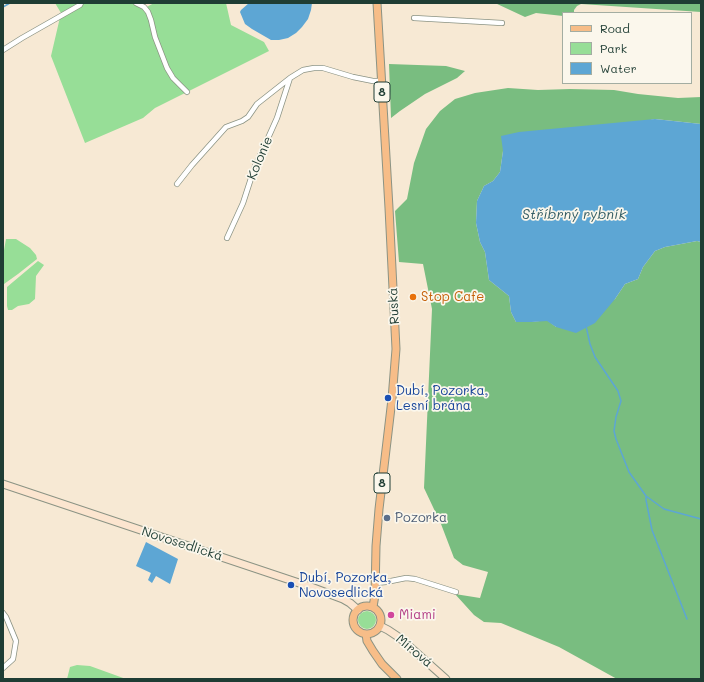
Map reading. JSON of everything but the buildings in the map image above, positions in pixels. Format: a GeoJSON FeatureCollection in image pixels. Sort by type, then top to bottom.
{"type":"FeatureCollection","features":[{"type":"Feature","properties":{"kind":"main road","name":"Ruská"},"geometry":{"type":"LineString","coordinates":[[372,607],[376,582],[376,546],[379,509],[392,399],[396,349],[377,3]]}},
{"type":"Feature","properties":{"kind":"main road"},"geometry":{"type":"LineString","coordinates":[[365,606],[372,607],[376,609],[380,616],[380,626],[373,632],[366,634],[362,633],[353,622],[354,615],[358,610],[365,606]]}},
{"type":"Feature","properties":{"kind":"main road"},"geometry":{"type":"LineString","coordinates":[[366,634],[367,641],[373,652],[397,679]]}},
{"type":"Feature","properties":{"kind":"street"},"geometry":{"type":"LineString","coordinates":[[3,50],[82,3]]}},
{"type":"Feature","properties":{"kind":"street"},"geometry":{"type":"LineString","coordinates":[[136,3],[144,7],[148,12],[155,37],[167,68],[173,78],[187,92]]}},
{"type":"Feature","properties":{"kind":"street"},"geometry":{"type":"LineString","coordinates":[[414,18],[502,23]]}},
{"type":"Feature","properties":{"kind":"street"},"geometry":{"type":"LineString","coordinates":[[177,184],[226,127],[248,117],[257,104],[290,78],[303,70],[323,68],[353,77],[382,81]]}},
{"type":"Feature","properties":{"kind":"street","name":"Kolonie"},"geometry":{"type":"LineString","coordinates":[[227,238],[243,203],[255,166],[277,118],[290,78]]}},
{"type":"Feature","properties":{"kind":"street","name":"Novosedlická"},"geometry":{"type":"LineString","coordinates":[[3,484],[332,594],[346,600],[358,610]]}},
{"type":"Feature","properties":{"kind":"street"},"geometry":{"type":"LineString","coordinates":[[376,582],[386,582],[406,578],[415,579],[456,592]]}},
{"type":"Feature","properties":{"kind":"street"},"geometry":{"type":"LineString","coordinates":[[3,613],[16,642],[13,659],[3,668]]}},
{"type":"Feature","properties":{"kind":"street","name":"Mírová"},"geometry":{"type":"LineString","coordinates":[[380,626],[400,638],[446,679]]}},
{"type":"Feature","properties":{"kind":"green space"},"geometry":{"type":"Polygon","coordinates":[[[55,3],[131,3],[143,9],[154,3],[226,3],[231,25],[264,42],[269,51],[155,108],[143,118],[85,143],[51,56],[61,13],[55,3]]]}},
{"type":"Feature","properties":{"kind":"green space"},"geometry":{"type":"Polygon","coordinates":[[[495,3],[701,3],[701,12],[581,4],[577,6],[574,12],[562,12],[562,16],[536,13],[525,17],[495,3]]]}},
{"type":"Feature","properties":{"kind":"green space"},"geometry":{"type":"Polygon","coordinates":[[[389,64],[446,66],[465,71],[457,78],[425,94],[391,118],[389,64]]]}},
{"type":"Feature","properties":{"kind":"green space"},"geometry":{"type":"Polygon","coordinates":[[[508,88],[538,90],[614,90],[678,98],[701,97],[701,124],[655,119],[503,151],[500,172],[493,181],[484,186],[477,201],[476,223],[480,242],[485,252],[489,280],[509,296],[511,312],[516,322],[547,320],[556,327],[615,299],[625,284],[638,279],[643,267],[655,251],[665,247],[697,241],[701,242],[701,679],[617,679],[559,647],[501,623],[484,622],[474,615],[455,594],[480,598],[488,572],[463,565],[454,558],[441,524],[424,488],[432,309],[423,264],[399,262],[395,211],[407,199],[414,163],[426,129],[440,111],[455,99],[475,93],[508,88]]]}},
{"type":"Feature","properties":{"kind":"green space"},"geometry":{"type":"Polygon","coordinates":[[[6,239],[16,239],[30,248],[36,255],[37,259],[4,284],[3,256],[6,239]]]}},
{"type":"Feature","properties":{"kind":"green space"},"geometry":{"type":"Polygon","coordinates":[[[38,261],[44,265],[36,276],[35,299],[29,304],[8,310],[7,287],[38,261]]]}},
{"type":"Feature","properties":{"kind":"green space"},"geometry":{"type":"Polygon","coordinates":[[[367,611],[373,614],[376,620],[373,626],[367,629],[361,626],[358,620],[361,614],[367,611]]]}},
{"type":"Feature","properties":{"kind":"green space"},"geometry":{"type":"Polygon","coordinates":[[[77,665],[90,666],[126,679],[67,679],[70,667],[77,665]]]}},
{"type":"Feature","properties":{"kind":"water"},"geometry":{"type":"Polygon","coordinates":[[[249,3],[312,3],[308,19],[296,33],[288,38],[271,40],[245,24],[240,12],[249,3]]]}},
{"type":"Feature","properties":{"kind":"water","name":"Stříbrný rybník"},"geometry":{"type":"Polygon","coordinates":[[[655,119],[701,124],[701,242],[697,241],[665,247],[655,251],[643,267],[638,279],[625,284],[615,299],[595,323],[576,333],[556,327],[547,321],[516,322],[511,312],[509,296],[489,280],[485,252],[480,242],[476,223],[477,201],[484,186],[493,181],[500,172],[503,151],[501,136],[519,132],[655,119]]]}},
{"type":"Feature","properties":{"kind":"water"},"geometry":{"type":"Polygon","coordinates":[[[146,542],[178,559],[170,584],[156,576],[152,583],[148,580],[151,573],[136,566],[146,542]]]}},
{"type":"Feature","properties":{"kind":"waterway"},"geometry":{"type":"LineString","coordinates":[[3,7],[10,3]]}},
{"type":"Feature","properties":{"kind":"waterway"},"geometry":{"type":"LineString","coordinates":[[586,326],[595,357],[618,391],[621,401],[616,417],[614,431],[629,472],[646,496],[664,509],[701,519]]}},
{"type":"Feature","properties":{"kind":"waterway"},"geometry":{"type":"LineString","coordinates":[[646,496],[652,530],[687,619]]}},
{"type":"Feature","properties":{"kind":"place","name":"Stop Cafe"},"geometry":{"type":"Point","coordinates":[413,297]}},
{"type":"Feature","properties":{"kind":"place","name":"Dubí, Pozorka, Lesní brána"},"geometry":{"type":"Point","coordinates":[388,398]}},
{"type":"Feature","properties":{"kind":"place","name":"Pozorka"},"geometry":{"type":"Point","coordinates":[387,518]}},
{"type":"Feature","properties":{"kind":"place","name":"Dubí, Pozorka, Novosedlická"},"geometry":{"type":"Point","coordinates":[291,585]}},
{"type":"Feature","properties":{"kind":"place","name":"Miami"},"geometry":{"type":"Point","coordinates":[391,615]}}]}
